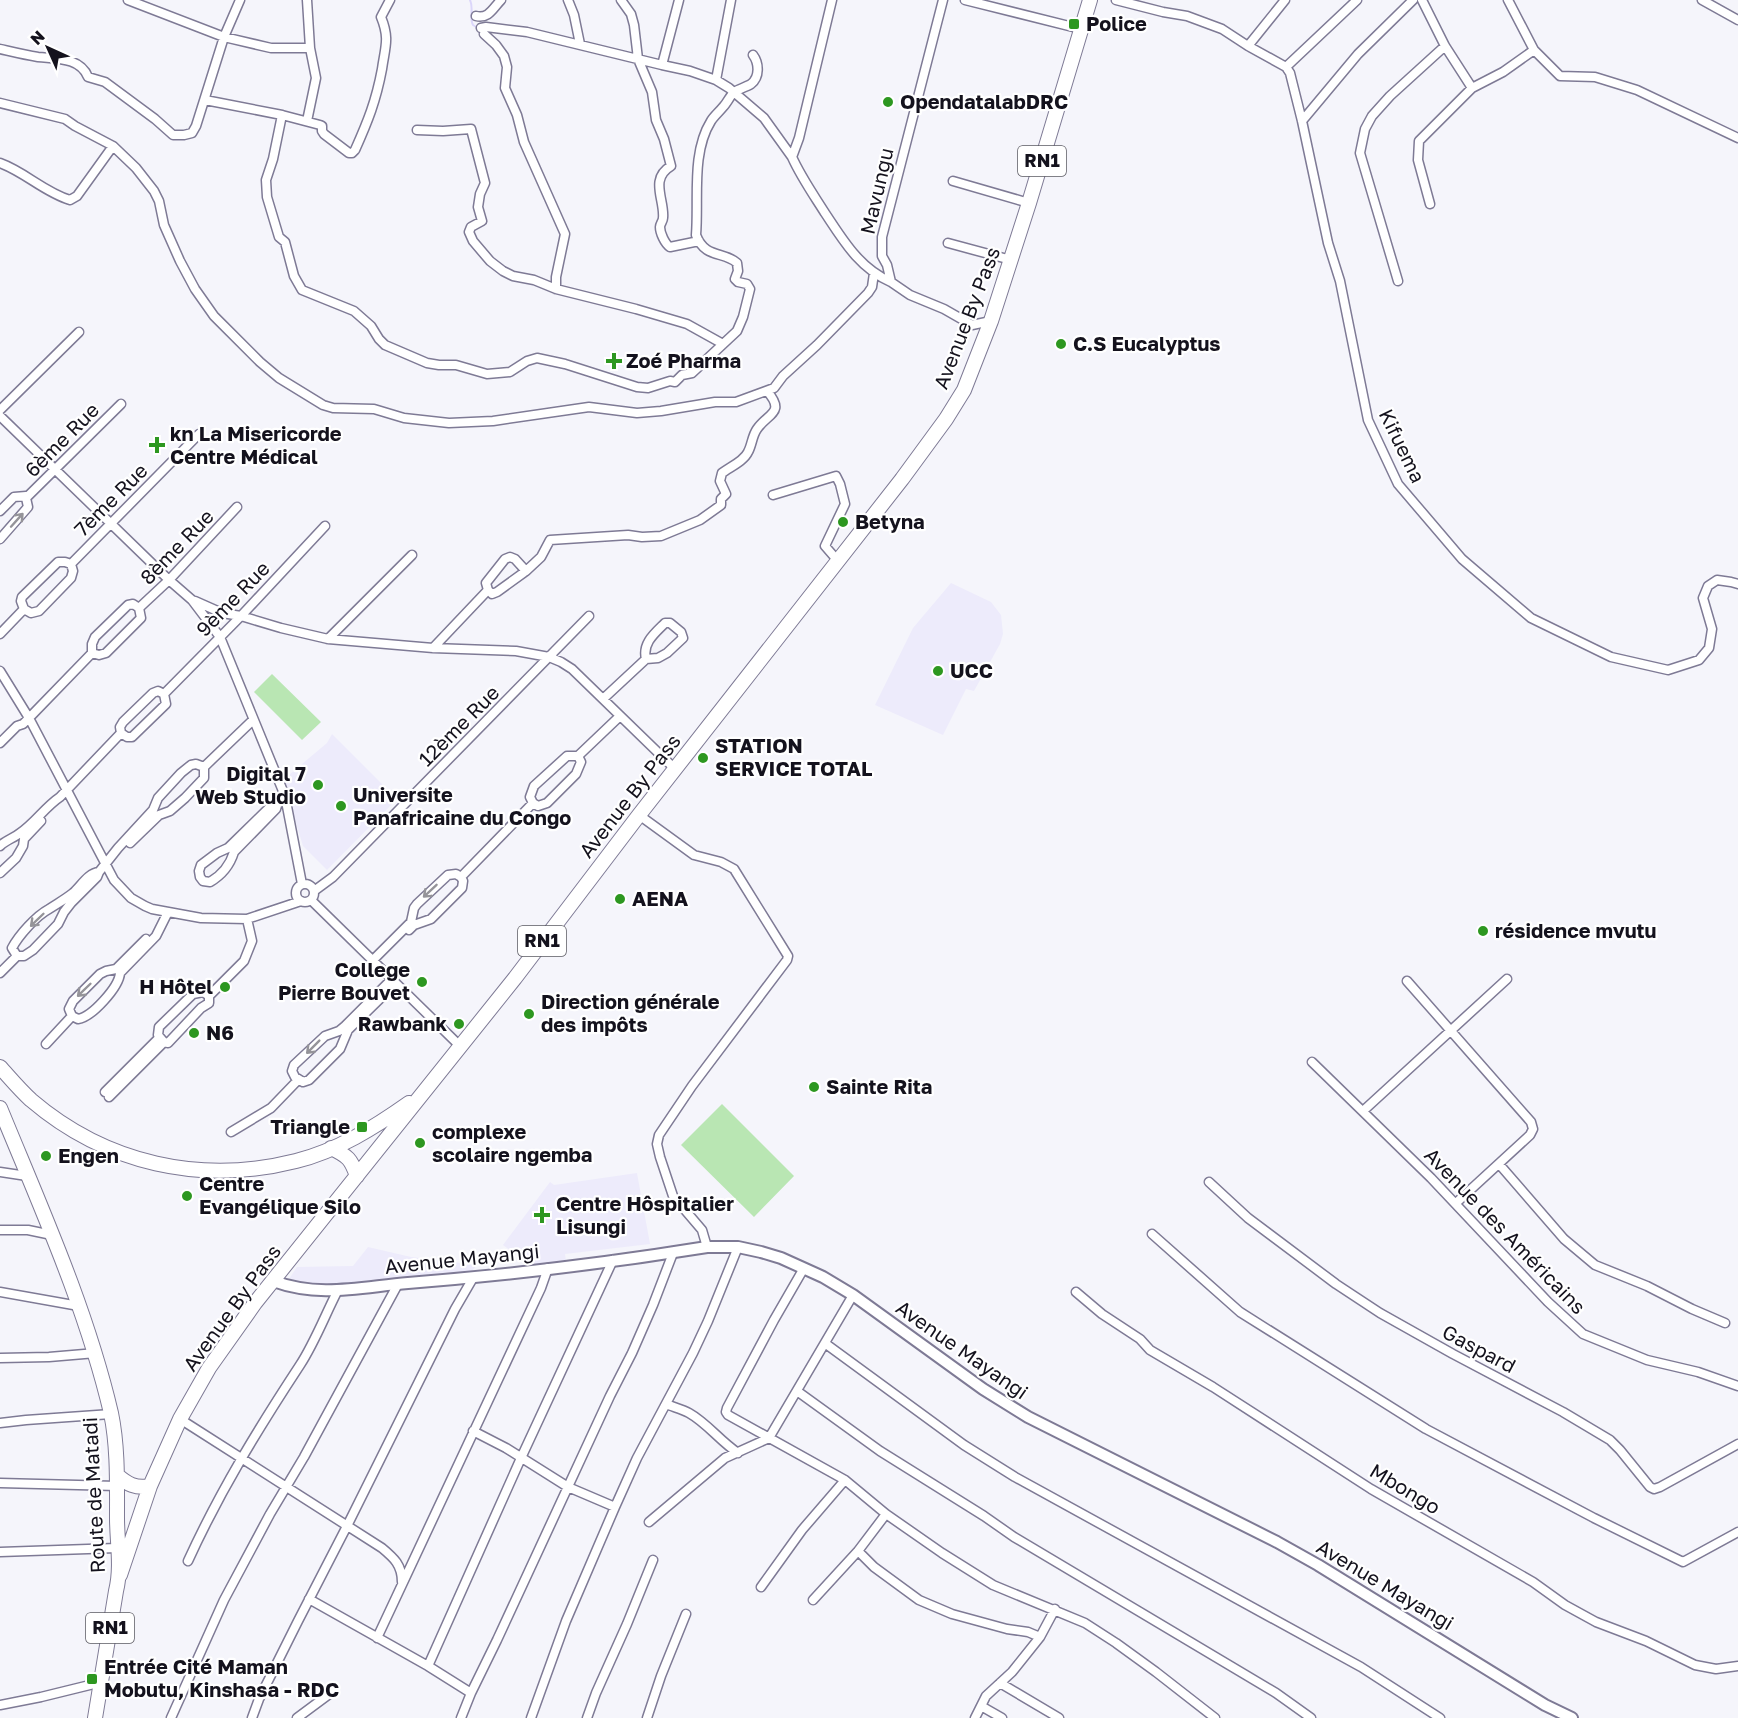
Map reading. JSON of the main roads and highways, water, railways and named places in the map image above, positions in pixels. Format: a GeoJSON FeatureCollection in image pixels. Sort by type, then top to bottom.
{"type":"FeatureCollection","features":[{"type":"Feature","properties":{"kind":"highway","name":"Avenue By Pass"},"geometry":{"type":"LineString","coordinates":[[120,1575],[150,1486],[180,1419],[209,1368],[273,1281],[461,1047],[902,479],[946,419],[964,390],[991,321],[1011,260],[1090,0]]}},
{"type":"Feature","properties":{"kind":"highway"},"geometry":{"type":"LineString","coordinates":[[0,1067],[29,1098],[71,1128],[109,1147],[157,1165],[185,1170],[222,1172],[297,1161],[331,1149],[381,1123],[423,1093]]}},
{"type":"Feature","properties":{"kind":"highway","name":"Route de Matadi"},"geometry":{"type":"LineString","coordinates":[[0,1109],[80,1306],[96,1353],[111,1414],[117,1480],[117,1548],[120,1575],[95,1718]]}},
{"type":"Feature","properties":{"kind":"highway"},"geometry":{"type":"LineString","coordinates":[[331,1149],[349,1158],[357,1176]]}},
{"type":"Feature","properties":{"kind":"highway"},"geometry":{"type":"LineString","coordinates":[[117,1480],[142,1488],[150,1486]]}},
{"type":"Feature","properties":{"kind":"waterway"},"geometry":{"type":"LineString","coordinates":[[470,0],[472,22],[478,28]]}},
{"type":"Feature","properties":{"kind":"place","name":"Police"},"geometry":{"type":"Point","coordinates":[1074,24]}},
{"type":"Feature","properties":{"kind":"place","name":"OpendatalabDRC"},"geometry":{"type":"Point","coordinates":[888,102]}},
{"type":"Feature","properties":{"kind":"place","name":"C.S Eucalyptus"},"geometry":{"type":"Point","coordinates":[1061,344]}},
{"type":"Feature","properties":{"kind":"place","name":"Zoé Pharma"},"geometry":{"type":"Point","coordinates":[614,361]}},
{"type":"Feature","properties":{"kind":"place","name":"kn La Misericorde Centre Médical"},"geometry":{"type":"Point","coordinates":[157,445]}},
{"type":"Feature","properties":{"kind":"place","name":"Betyna"},"geometry":{"type":"Point","coordinates":[843,522]}},
{"type":"Feature","properties":{"kind":"place","name":"UCC"},"geometry":{"type":"Point","coordinates":[938,671]}},
{"type":"Feature","properties":{"kind":"place","name":"STATION SERVICE TOTAL"},"geometry":{"type":"Point","coordinates":[703,758]}},
{"type":"Feature","properties":{"kind":"place","name":"Digital 7 Web Studio"},"geometry":{"type":"Point","coordinates":[318,785]}},
{"type":"Feature","properties":{"kind":"place","name":"Universite Panafricaine du Congo"},"geometry":{"type":"Point","coordinates":[341,806]}},
{"type":"Feature","properties":{"kind":"place","name":"AENA"},"geometry":{"type":"Point","coordinates":[620,899]}},
{"type":"Feature","properties":{"kind":"place","name":"résidence mvutu"},"geometry":{"type":"Point","coordinates":[1483,931]}},
{"type":"Feature","properties":{"kind":"place","name":"College Pierre Bouvet"},"geometry":{"type":"Point","coordinates":[422,982]}},
{"type":"Feature","properties":{"kind":"place","name":"H Hôtel"},"geometry":{"type":"Point","coordinates":[225,987]}},
{"type":"Feature","properties":{"kind":"place","name":"Direction générale des impôts"},"geometry":{"type":"Point","coordinates":[529,1014]}},
{"type":"Feature","properties":{"kind":"place","name":"Rawbank"},"geometry":{"type":"Point","coordinates":[459,1024]}},
{"type":"Feature","properties":{"kind":"place","name":"N6"},"geometry":{"type":"Point","coordinates":[194,1033]}},
{"type":"Feature","properties":{"kind":"place","name":"Sainte Rita"},"geometry":{"type":"Point","coordinates":[814,1087]}},
{"type":"Feature","properties":{"kind":"place","name":"Triangle"},"geometry":{"type":"Point","coordinates":[362,1127]}},
{"type":"Feature","properties":{"kind":"place","name":"complexe scolaire ngemba"},"geometry":{"type":"Point","coordinates":[420,1143]}},
{"type":"Feature","properties":{"kind":"place","name":"Engen"},"geometry":{"type":"Point","coordinates":[46,1156]}},
{"type":"Feature","properties":{"kind":"place","name":"Centre Evangélique Silo"},"geometry":{"type":"Point","coordinates":[187,1196]}},
{"type":"Feature","properties":{"kind":"place","name":"Centre Hôspitalier Lisungi"},"geometry":{"type":"Point","coordinates":[542,1215]}},
{"type":"Feature","properties":{"kind":"place","name":"Entrée Cité Maman Mobutu, Kinshasa - RDC"},"geometry":{"type":"Point","coordinates":[92,1679]}}]}
